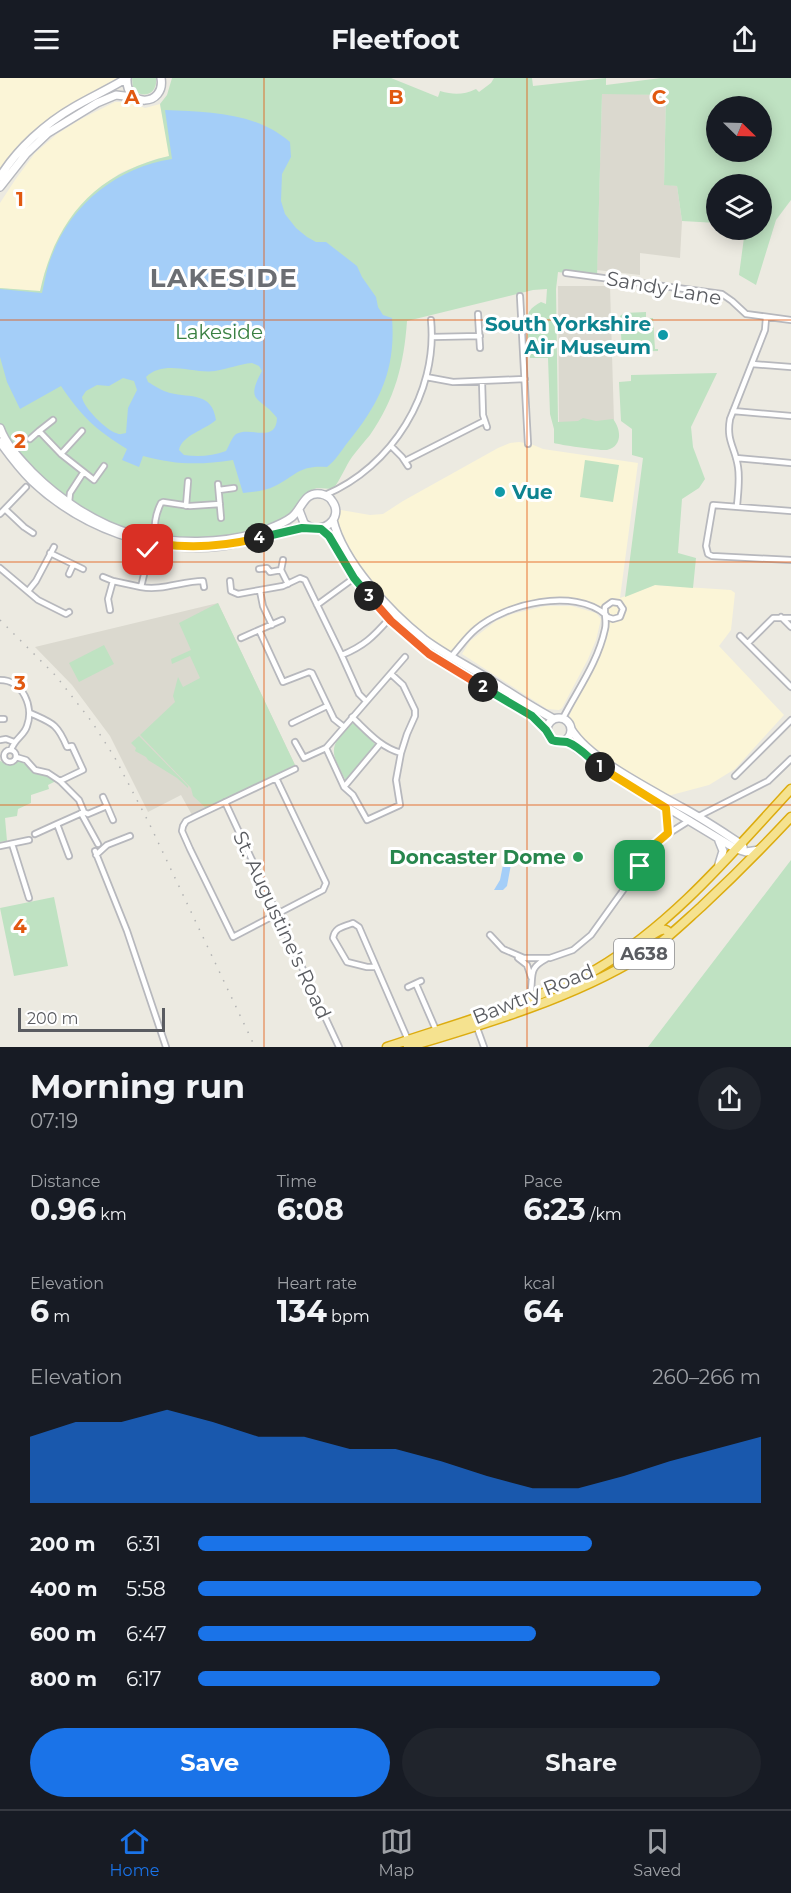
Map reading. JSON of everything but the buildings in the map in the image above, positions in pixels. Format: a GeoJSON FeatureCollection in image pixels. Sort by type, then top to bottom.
{"type":"FeatureCollection","features":[{"type":"Feature","properties":{"kind":"highway","name":"Bawtry Road"},"geometry":{"type":"LineString","coordinates":[[387,1047],[476,1025],[525,1005],[595,971],[629,949],[678,907],[718,867],[741,848],[791,789]]}},
{"type":"Feature","properties":{"kind":"highway","name":"Bawtry Road"},"geometry":{"type":"LineString","coordinates":[[408,1043],[437,1031],[592,982],[642,956],[670,934],[745,866],[791,817]]}},
{"type":"Feature","properties":{"kind":"highway"},"geometry":{"type":"LineString","coordinates":[[629,949],[662,929],[666,929],[670,934]]}},
{"type":"Feature","properties":{"kind":"street"},"geometry":{"type":"LineString","coordinates":[[127,78],[126,86],[133,97]]}},
{"type":"Feature","properties":{"kind":"street"},"geometry":{"type":"LineString","coordinates":[[0,177],[19,152],[43,129],[70,108],[127,78]]}},
{"type":"Feature","properties":{"kind":"street"},"geometry":{"type":"LineString","coordinates":[[0,187],[26,154],[48,133],[96,103],[116,95],[140,100],[151,99],[158,93],[163,80]]}},
{"type":"Feature","properties":{"kind":"street","name":"Sandy Lane"},"geometry":{"type":"LineString","coordinates":[[566,273],[722,294],[746,314],[791,320]]}},
{"type":"Feature","properties":{"kind":"street"},"geometry":{"type":"LineString","coordinates":[[520,296],[528,444]]}},
{"type":"Feature","properties":{"kind":"street"},"geometry":{"type":"LineString","coordinates":[[478,314],[480,348]]}},
{"type":"Feature","properties":{"kind":"street"},"geometry":{"type":"LineString","coordinates":[[737,506],[739,472],[730,444],[730,419],[765,330],[766,318]]}},
{"type":"Feature","properties":{"kind":"street"},"geometry":{"type":"LineString","coordinates":[[325,495],[340,489],[361,475],[391,446],[412,413],[426,377],[432,337],[430,320]]}},
{"type":"Feature","properties":{"kind":"street"},"geometry":{"type":"LineString","coordinates":[[432,337],[480,336]]}},
{"type":"Feature","properties":{"kind":"street"},"geometry":{"type":"LineString","coordinates":[[752,364],[791,367]]}},
{"type":"Feature","properties":{"kind":"street"},"geometry":{"type":"LineString","coordinates":[[426,377],[443,381],[525,379]]}},
{"type":"Feature","properties":{"kind":"street"},"geometry":{"type":"LineString","coordinates":[[482,381],[484,421],[487,427]]}},
{"type":"Feature","properties":{"kind":"street"},"geometry":{"type":"LineString","coordinates":[[733,411],[791,416]]}},
{"type":"Feature","properties":{"kind":"street"},"geometry":{"type":"LineString","coordinates":[[30,439],[53,420]]}},
{"type":"Feature","properties":{"kind":"street"},"geometry":{"type":"LineString","coordinates":[[405,461],[484,421]]}},
{"type":"Feature","properties":{"kind":"street"},"geometry":{"type":"LineString","coordinates":[[0,428],[6,441],[25,465],[60,496],[112,526],[144,538]]}},
{"type":"Feature","properties":{"kind":"street"},"geometry":{"type":"LineString","coordinates":[[447,430],[451,438]]}},
{"type":"Feature","properties":{"kind":"street"},"geometry":{"type":"LineString","coordinates":[[39,431],[61,454],[95,480],[104,466]]}},
{"type":"Feature","properties":{"kind":"street"},"geometry":{"type":"LineString","coordinates":[[61,454],[82,431]]}},
{"type":"Feature","properties":{"kind":"street"},"geometry":{"type":"LineString","coordinates":[[0,442],[28,477],[55,500],[109,531],[184,546],[221,546],[284,531],[310,527],[321,529],[329,536],[354,578],[389,619],[429,654],[532,716],[552,740],[564,741],[573,746],[610,774],[718,839],[741,848],[761,849]]}},
{"type":"Feature","properties":{"kind":"street"},"geometry":{"type":"LineString","coordinates":[[391,446],[408,466]]}},
{"type":"Feature","properties":{"kind":"street"},"geometry":{"type":"LineString","coordinates":[[736,458],[791,463]]}},
{"type":"Feature","properties":{"kind":"street"},"geometry":{"type":"LineString","coordinates":[[69,502],[70,493],[83,473]]}},
{"type":"Feature","properties":{"kind":"street"},"geometry":{"type":"LineString","coordinates":[[0,514],[26,487],[28,477]]}},
{"type":"Feature","properties":{"kind":"street"},"geometry":{"type":"LineString","coordinates":[[186,506],[189,479]]}},
{"type":"Feature","properties":{"kind":"street"},"geometry":{"type":"LineString","coordinates":[[26,487],[37,485]]}},
{"type":"Feature","properties":{"kind":"street"},"geometry":{"type":"LineString","coordinates":[[221,518],[219,487],[234,488]]}},
{"type":"Feature","properties":{"kind":"street"},"geometry":{"type":"LineString","coordinates":[[333,502],[340,489]]}},
{"type":"Feature","properties":{"kind":"street"},"geometry":{"type":"LineString","coordinates":[[60,496],[70,493]]}},
{"type":"Feature","properties":{"kind":"street"},"geometry":{"type":"LineString","coordinates":[[310,527],[304,523],[300,510],[301,504],[311,494],[325,495],[333,502],[336,532],[377,595],[425,640],[554,719]]}},
{"type":"Feature","properties":{"kind":"street"},"geometry":{"type":"LineString","coordinates":[[144,538],[155,524],[163,502],[186,506],[220,504]]}},
{"type":"Feature","properties":{"kind":"street"},"geometry":{"type":"LineString","coordinates":[[791,511],[713,505],[706,546],[708,554],[712,556],[791,560]]}},
{"type":"Feature","properties":{"kind":"street"},"geometry":{"type":"LineString","coordinates":[[5,509],[33,533]]}},
{"type":"Feature","properties":{"kind":"street"},"geometry":{"type":"LineString","coordinates":[[148,554],[160,541],[215,541],[249,536],[283,524],[300,510]]}},
{"type":"Feature","properties":{"kind":"street"},"geometry":{"type":"LineString","coordinates":[[321,529],[333,520]]}},
{"type":"Feature","properties":{"kind":"street"},"geometry":{"type":"LineString","coordinates":[[155,524],[155,533],[160,541]]}},
{"type":"Feature","properties":{"kind":"street"},"geometry":{"type":"LineString","coordinates":[[141,587],[148,554],[144,538]]}},
{"type":"Feature","properties":{"kind":"street"},"geometry":{"type":"LineString","coordinates":[[28,591],[36,581],[54,547]]}},
{"type":"Feature","properties":{"kind":"street"},"geometry":{"type":"LineString","coordinates":[[50,553],[83,569]]}},
{"type":"Feature","properties":{"kind":"street"},"geometry":{"type":"LineString","coordinates":[[283,560],[281,570],[288,584]]}},
{"type":"Feature","properties":{"kind":"street"},"geometry":{"type":"LineString","coordinates":[[69,574],[73,565]]}},
{"type":"Feature","properties":{"kind":"street"},"geometry":{"type":"LineString","coordinates":[[0,568],[42,603],[68,613],[65,620]]}},
{"type":"Feature","properties":{"kind":"street"},"geometry":{"type":"LineString","coordinates":[[259,569],[267,568],[270,572],[281,570]]}},
{"type":"Feature","properties":{"kind":"street"},"geometry":{"type":"LineString","coordinates":[[103,577],[152,589],[188,581],[202,581],[204,587]]}},
{"type":"Feature","properties":{"kind":"street"},"geometry":{"type":"LineString","coordinates":[[230,581],[231,591],[234,593],[260,591],[288,584],[300,578],[305,580],[359,694],[366,701]]}},
{"type":"Feature","properties":{"kind":"street"},"geometry":{"type":"LineString","coordinates":[[317,605],[354,578]]}},
{"type":"Feature","properties":{"kind":"street"},"geometry":{"type":"LineString","coordinates":[[110,610],[109,592],[113,581]]}},
{"type":"Feature","properties":{"kind":"street"},"geometry":{"type":"LineString","coordinates":[[260,591],[263,606],[272,625]]}},
{"type":"Feature","properties":{"kind":"street"},"geometry":{"type":"LineString","coordinates":[[438,660],[448,660],[477,627],[527,604],[568,601],[598,608],[607,616],[616,619]]}},
{"type":"Feature","properties":{"kind":"street"},"geometry":{"type":"LineString","coordinates":[[101,603],[108,602]]}},
{"type":"Feature","properties":{"kind":"street"},"geometry":{"type":"LineString","coordinates":[[598,608],[615,602],[621,606],[622,614],[605,632]]}},
{"type":"Feature","properties":{"kind":"street"},"geometry":{"type":"LineString","coordinates":[[562,718],[591,669],[605,632],[607,604]]}},
{"type":"Feature","properties":{"kind":"street"},"geometry":{"type":"LineString","coordinates":[[748,643],[773,618],[781,617],[790,622]]}},
{"type":"Feature","properties":{"kind":"street"},"geometry":{"type":"LineString","coordinates":[[342,655],[362,647],[389,619]]}},
{"type":"Feature","properties":{"kind":"street"},"geometry":{"type":"LineString","coordinates":[[241,638],[282,620]]}},
{"type":"Feature","properties":{"kind":"street"},"geometry":{"type":"LineString","coordinates":[[259,630],[283,682],[309,672],[312,673],[334,719],[344,727]]}},
{"type":"Feature","properties":{"kind":"street"},"geometry":{"type":"LineString","coordinates":[[740,636],[791,687]]}},
{"type":"Feature","properties":{"kind":"street"},"geometry":{"type":"LineString","coordinates":[[452,656],[453,662],[462,674]]}},
{"type":"Feature","properties":{"kind":"street"},"geometry":{"type":"LineString","coordinates":[[295,742],[304,758],[326,748],[405,657]]}},
{"type":"Feature","properties":{"kind":"street"},"geometry":{"type":"LineString","coordinates":[[326,748],[344,787],[353,795],[367,820],[400,805],[396,780],[401,753],[415,716],[415,710],[403,685],[391,674]]}},
{"type":"Feature","properties":{"kind":"street"},"geometry":{"type":"LineString","coordinates":[[0,680],[13,683],[24,692],[30,713],[25,731],[14,742],[11,750],[2,757],[10,762],[16,757]]}},
{"type":"Feature","properties":{"kind":"street"},"geometry":{"type":"LineString","coordinates":[[292,723],[327,706]]}},
{"type":"Feature","properties":{"kind":"street"},"geometry":{"type":"LineString","coordinates":[[30,713],[52,723],[61,733],[67,747],[72,746],[83,770],[60,781]]}},
{"type":"Feature","properties":{"kind":"street"},"geometry":{"type":"LineString","coordinates":[[352,717],[381,744],[401,753]]}},
{"type":"Feature","properties":{"kind":"street"},"geometry":{"type":"LineString","coordinates":[[546,730],[550,721],[554,719],[562,718],[567,721],[582,744],[611,765],[698,817],[741,848],[745,866]]}},
{"type":"Feature","properties":{"kind":"street"},"geometry":{"type":"LineString","coordinates":[[735,776],[791,720]]}},
{"type":"Feature","properties":{"kind":"street"},"geometry":{"type":"LineString","coordinates":[[564,741],[570,736],[571,729]]}},
{"type":"Feature","properties":{"kind":"street"},"geometry":{"type":"LineString","coordinates":[[0,740],[6,739],[14,742]]}},
{"type":"Feature","properties":{"kind":"street"},"geometry":{"type":"LineString","coordinates":[[344,787],[381,744]]}},
{"type":"Feature","properties":{"kind":"street"},"geometry":{"type":"LineString","coordinates":[[11,750],[15,752],[16,757]]}},
{"type":"Feature","properties":{"kind":"street"},"geometry":{"type":"LineString","coordinates":[[16,757],[26,760],[35,770],[48,773],[60,781],[79,800],[98,844]]}},
{"type":"Feature","properties":{"kind":"street"},"geometry":{"type":"LineString","coordinates":[[490,935],[503,949],[524,958],[548,958],[573,950],[591,935],[653,846],[668,833],[689,821],[768,781],[791,759]]}},
{"type":"Feature","properties":{"kind":"street"},"geometry":{"type":"LineString","coordinates":[[276,778],[326,883],[323,890],[233,937],[182,831],[183,826],[186,821],[225,802],[295,769]]}},
{"type":"Feature","properties":{"kind":"street"},"geometry":{"type":"LineString","coordinates":[[103,797],[113,820]]}},
{"type":"Feature","properties":{"kind":"street"},"geometry":{"type":"LineString","coordinates":[[664,797],[668,833]]}},
{"type":"Feature","properties":{"kind":"street","name":"St. Augustine's Road"},"geometry":{"type":"LineString","coordinates":[[225,802],[339,1047]]}},
{"type":"Feature","properties":{"kind":"street"},"geometry":{"type":"LineString","coordinates":[[35,834],[83,813],[88,814],[107,806]]}},
{"type":"Feature","properties":{"kind":"street"},"geometry":{"type":"LineString","coordinates":[[57,824],[69,856]]}},
{"type":"Feature","properties":{"kind":"street"},"geometry":{"type":"LineString","coordinates":[[130,836],[107,845],[95,853],[127,931],[166,1047]]}},
{"type":"Feature","properties":{"kind":"street"},"geometry":{"type":"LineString","coordinates":[[718,839],[723,851],[718,867]]}},
{"type":"Feature","properties":{"kind":"street"},"geometry":{"type":"LineString","coordinates":[[0,846],[29,840]]}},
{"type":"Feature","properties":{"kind":"street"},"geometry":{"type":"LineString","coordinates":[[12,844],[29,898]]}},
{"type":"Feature","properties":{"kind":"street"},"geometry":{"type":"LineString","coordinates":[[375,967],[347,962],[333,938],[334,932],[352,923],[356,924],[375,967],[408,1043]]}},
{"type":"Feature","properties":{"kind":"street"},"geometry":{"type":"LineString","coordinates":[[513,954],[527,965],[531,977]]}},
{"type":"Feature","properties":{"kind":"street"},"geometry":{"type":"LineString","coordinates":[[525,1005],[530,993],[533,970],[538,963],[548,958]]}},
{"type":"Feature","properties":{"kind":"street"},"geometry":{"type":"LineString","coordinates":[[408,987],[418,982],[437,1031]]}},
{"type":"Feature","properties":{"kind":"street"},"geometry":{"type":"LineString","coordinates":[[476,1025],[484,1047]]}},
{"type":"Feature","properties":{"kind":"shaded area"},"geometry":{"type":"Polygon","coordinates":[[[0,78],[127,78],[43,129],[0,177],[0,78]]]}},
{"type":"Feature","properties":{"kind":"shaded area"},"geometry":{"type":"Polygon","coordinates":[[[602,93],[666,95],[664,184],[677,186],[682,221],[680,258],[640,253],[640,275],[597,270],[602,93]]]}},
{"type":"Feature","properties":{"kind":"shaded area"},"geometry":{"type":"Polygon","coordinates":[[[115,102],[129,102],[145,108],[160,104],[170,156],[122,172],[100,187],[82,204],[44,274],[41,292],[0,288],[0,203],[35,153],[57,134],[115,102]]]}},
{"type":"Feature","properties":{"kind":"shaded area"},"geometry":{"type":"Polygon","coordinates":[[[558,286],[610,286],[614,422],[559,423],[558,286]]]}},
{"type":"Feature","properties":{"kind":"shaded area"},"geometry":{"type":"Polygon","coordinates":[[[519,442],[543,449],[638,463],[620,598],[655,585],[731,590],[735,593],[731,630],[719,646],[784,715],[735,769],[709,785],[664,797],[603,760],[570,736],[567,721],[605,632],[605,607],[598,608],[573,602],[527,605],[486,622],[452,656],[401,619],[357,567],[333,520],[335,509],[370,515],[383,514],[498,448],[519,442]]]}},
{"type":"Feature","properties":{"kind":"shaded area"},"geometry":{"type":"Polygon","coordinates":[[[218,603],[295,765],[192,815],[181,795],[148,812],[110,736],[72,685],[35,647],[218,603]]]}},
{"type":"Feature","properties":{"kind":"shaded area"},"geometry":{"type":"Polygon","coordinates":[[[545,606],[572,606],[596,613],[601,619],[588,659],[559,710],[547,709],[462,654],[470,641],[496,621],[512,614],[545,606]]]}},
{"type":"Feature","properties":{"kind":"green space"},"geometry":{"type":"Polygon","coordinates":[[[132,78],[156,78],[155,88],[149,94],[141,94],[133,89],[132,78]]]}},
{"type":"Feature","properties":{"kind":"green space","name":"Lakeside"},"geometry":{"type":"Polygon","coordinates":[[[172,78],[391,78],[438,97],[440,91],[458,94],[476,89],[479,92],[494,78],[532,78],[533,86],[606,78],[606,85],[661,78],[791,78],[791,200],[776,220],[772,233],[772,174],[706,174],[706,222],[682,221],[677,186],[664,185],[666,95],[602,94],[597,277],[558,272],[556,289],[558,422],[578,421],[583,418],[596,421],[613,419],[619,432],[616,445],[604,450],[554,443],[554,429],[550,414],[548,358],[530,358],[527,328],[530,310],[541,302],[546,304],[547,289],[533,290],[407,321],[401,366],[386,408],[379,422],[352,457],[333,489],[317,488],[309,491],[302,497],[295,511],[250,536],[215,541],[132,534],[78,508],[25,465],[0,425],[0,288],[40,291],[47,265],[57,242],[83,202],[120,174],[169,156],[160,104],[167,95],[172,78]]]}},
{"type":"Feature","properties":{"kind":"green space","name":"Lakeside"},"geometry":{"type":"Polygon","coordinates":[[[744,240],[770,240],[756,285],[739,275],[744,240]]]}},
{"type":"Feature","properties":{"kind":"green space"},"geometry":{"type":"Polygon","coordinates":[[[646,312],[646,318],[653,318],[655,349],[658,351],[622,352],[620,316],[624,313],[646,312]]]}},
{"type":"Feature","properties":{"kind":"green space"},"geometry":{"type":"Polygon","coordinates":[[[717,373],[691,427],[693,447],[705,479],[699,488],[682,499],[678,553],[696,558],[693,588],[655,585],[625,597],[643,458],[632,455],[632,429],[621,421],[619,382],[631,381],[631,375],[717,373]]]}},
{"type":"Feature","properties":{"kind":"green space"},"geometry":{"type":"Polygon","coordinates":[[[585,460],[619,465],[613,502],[580,497],[585,460]]]}},
{"type":"Feature","properties":{"kind":"green space"},"geometry":{"type":"Polygon","coordinates":[[[218,603],[295,765],[206,808],[193,796],[191,788],[140,735],[175,702],[173,696],[178,677],[183,687],[200,678],[190,656],[172,664],[171,659],[191,650],[179,623],[218,603]]]}},
{"type":"Feature","properties":{"kind":"green space"},"geometry":{"type":"Polygon","coordinates":[[[104,645],[114,664],[79,682],[69,663],[104,645]]]}},
{"type":"Feature","properties":{"kind":"green space"},"geometry":{"type":"Polygon","coordinates":[[[351,723],[355,724],[376,745],[346,781],[334,751],[338,739],[351,723]]]}},
{"type":"Feature","properties":{"kind":"green space"},"geometry":{"type":"Polygon","coordinates":[[[139,736],[188,788],[177,778],[135,751],[136,748],[131,743],[139,736]]]}},
{"type":"Feature","properties":{"kind":"green space"},"geometry":{"type":"Polygon","coordinates":[[[0,761],[10,764],[21,761],[35,773],[54,778],[56,781],[48,785],[49,789],[31,795],[31,803],[18,809],[17,816],[5,818],[7,841],[0,842],[0,761]]]}},
{"type":"Feature","properties":{"kind":"green space"},"geometry":{"type":"Polygon","coordinates":[[[791,860],[791,1047],[648,1047],[791,860]]]}},
{"type":"Feature","properties":{"kind":"green space"},"geometry":{"type":"Polygon","coordinates":[[[54,897],[68,966],[14,976],[0,908],[54,897]]]}},
{"type":"Feature","properties":{"kind":"water","name":"Lakeside"},"geometry":{"type":"Polygon","coordinates":[[[165,110],[215,113],[247,119],[276,132],[290,142],[291,157],[282,174],[281,201],[285,214],[307,237],[316,242],[326,242],[357,266],[376,297],[383,315],[392,318],[391,353],[384,384],[359,428],[327,467],[304,469],[271,488],[243,493],[233,460],[188,463],[143,456],[139,467],[122,460],[127,449],[90,422],[61,386],[20,409],[7,382],[0,357],[0,289],[42,293],[49,263],[61,235],[85,203],[116,179],[152,163],[172,159],[165,110]],[[252,363],[215,371],[161,369],[146,377],[148,382],[164,391],[205,400],[214,411],[216,420],[184,440],[179,450],[184,455],[205,456],[221,453],[226,451],[236,434],[268,432],[276,426],[277,418],[255,395],[254,389],[262,371],[259,366],[252,363]],[[123,378],[109,386],[97,385],[86,391],[82,397],[96,418],[107,428],[120,434],[126,433],[128,408],[137,390],[134,381],[123,378]]]}},
{"type":"Feature","properties":{"kind":"water"},"geometry":{"type":"Polygon","coordinates":[[[507,857],[512,859],[507,886],[503,890],[494,890],[500,880],[504,860],[507,857]]]}},
{"type":"Feature","properties":{"kind":"railway"},"geometry":{"type":"LineString","coordinates":[[0,620],[56,676],[92,722],[115,758],[149,823],[255,1047]]}},
{"type":"Feature","properties":{"kind":"place","name":"South Yorkshire Air Museum"},"geometry":{"type":"Point","coordinates":[663,335]}},
{"type":"Feature","properties":{"kind":"place","name":"Vue"},"geometry":{"type":"Point","coordinates":[500,492]}},
{"type":"Feature","properties":{"kind":"place","name":"Doncaster Dome"},"geometry":{"type":"Point","coordinates":[578,857]}},
{"type":"Feature","properties":{"kind":"district","name":"LAKESIDE"},"geometry":{"type":"Point","coordinates":[224,278]}},
{"type":"Feature","properties":{"kind":"route"},"geometry":{"type":"LineString","coordinates":[[148,550],[148,554],[161,544],[221,546],[284,531],[310,527],[321,529],[329,536],[354,578],[367,594],[391,621],[429,654],[532,716],[546,730],[548,737],[555,742],[564,741],[573,746],[610,774],[666,808],[668,833],[653,846],[640,866]]}}]}
